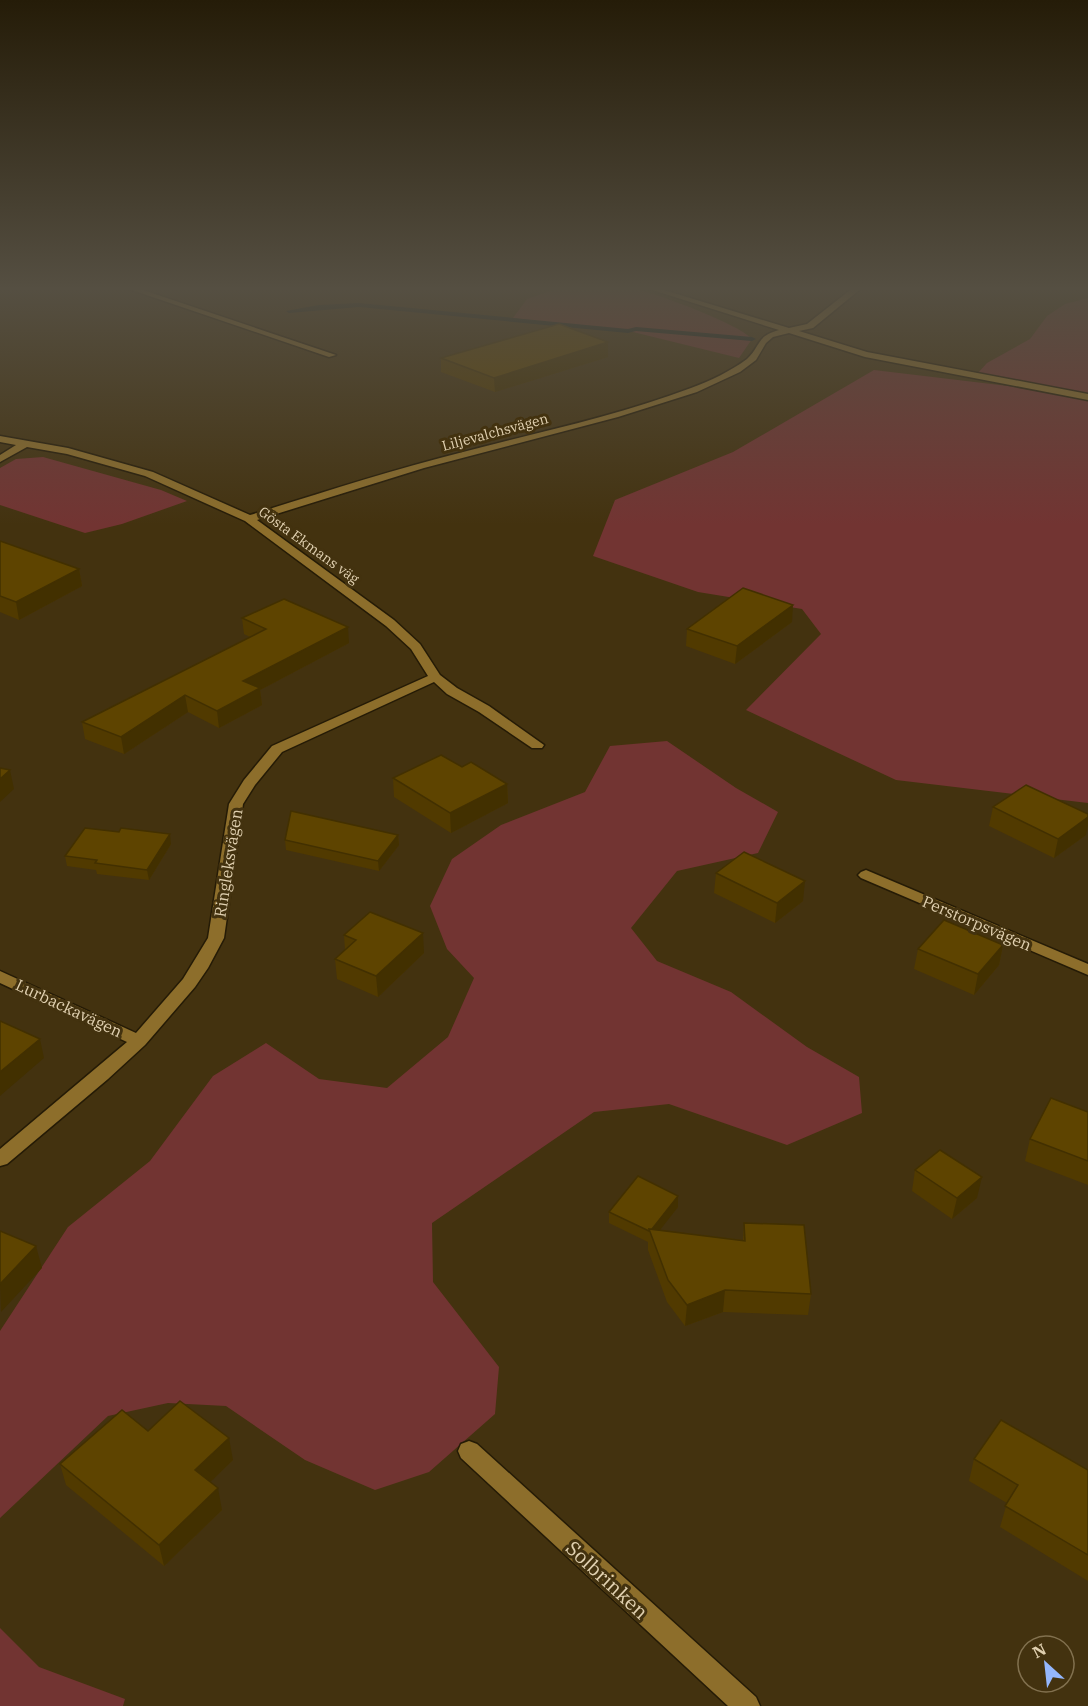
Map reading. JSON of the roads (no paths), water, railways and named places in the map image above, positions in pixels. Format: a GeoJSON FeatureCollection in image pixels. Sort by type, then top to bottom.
{"type":"FeatureCollection","features":[{"type":"Feature","properties":{"kind":"street","name":"Liljevalchsvägen"},"geometry":{"type":"LineString","coordinates":[[249,519],[420,466],[670,399],[742,367]]}},
{"type":"Feature","properties":{"kind":"street"},"geometry":{"type":"LineString","coordinates":[[930,367],[1088,397]]}},
{"type":"Feature","properties":{"kind":"street","name":"Gösta Ekmans väg"},"geometry":{"type":"LineString","coordinates":[[0,439],[68,451],[149,474],[249,519],[390,623],[416,647],[435,677]]}},
{"type":"Feature","properties":{"kind":"street"},"geometry":{"type":"LineString","coordinates":[[0,459],[24,444]]}},
{"type":"Feature","properties":{"kind":"street"},"geometry":{"type":"LineString","coordinates":[[435,677],[452,691],[484,709],[537,745]]}},
{"type":"Feature","properties":{"kind":"street","name":"Ringleksvägen"},"geometry":{"type":"LineString","coordinates":[[0,1159],[102,1075],[138,1041],[189,983],[216,939],[236,804],[262,766],[277,749],[435,677]]}},
{"type":"Feature","properties":{"kind":"street","name":"Perstorpsvägen"},"geometry":{"type":"LineString","coordinates":[[866,875],[1088,970]]}},
{"type":"Feature","properties":{"kind":"street","name":"Lurbackavägen"},"geometry":{"type":"LineString","coordinates":[[0,976],[138,1041]]}},
{"type":"Feature","properties":{"kind":"street","name":"Solbrinken"},"geometry":{"type":"LineString","coordinates":[[469,1451],[747,1706]]}}]}
